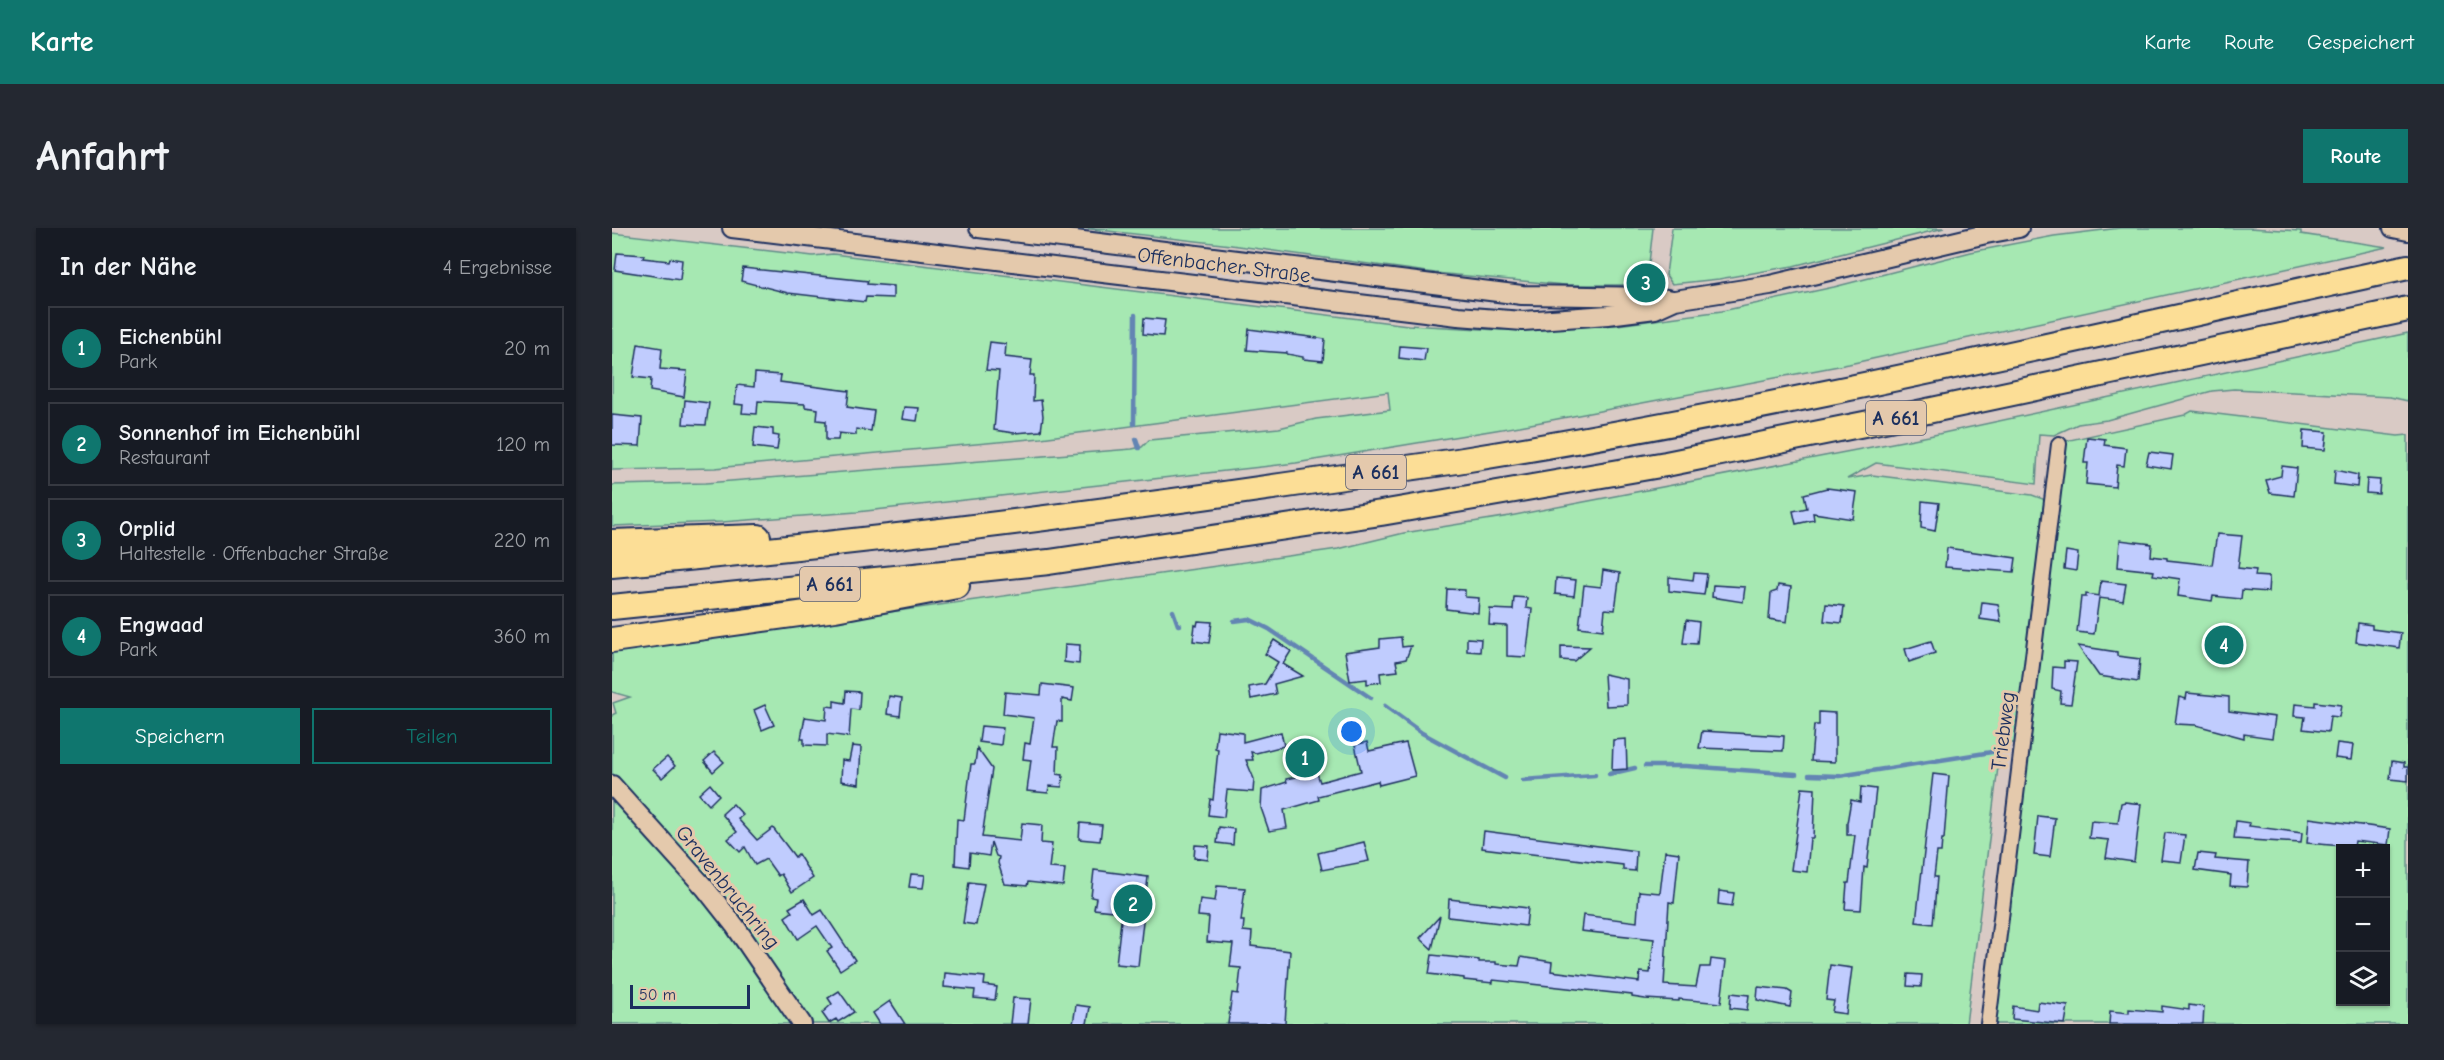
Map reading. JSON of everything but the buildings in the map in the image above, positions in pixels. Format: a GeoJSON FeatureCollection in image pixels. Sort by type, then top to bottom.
{"type":"FeatureCollection","features":[{"type":"Feature","properties":{"kind":"highway","name":"A 661"},"geometry":{"type":"LineString","coordinates":[[612,564],[726,555],[901,536],[1163,504],[1457,461],[1888,380],[2408,267]]}},
{"type":"Feature","properties":{"kind":"highway","name":"A 661"},"geometry":{"type":"LineString","coordinates":[[612,607],[1049,562],[1381,513],[1666,464],[1911,415],[2408,309]]}},
{"type":"Feature","properties":{"kind":"highway"},"geometry":{"type":"LineString","coordinates":[[612,542],[796,536],[901,536]]}},
{"type":"Feature","properties":{"kind":"highway"},"geometry":{"type":"LineString","coordinates":[[612,640],[835,609],[936,591],[1049,562]]}},
{"type":"Feature","properties":{"kind":"main road","name":"Offenbacher Straße"},"geometry":{"type":"LineString","coordinates":[[732,228],[1489,319],[1523,321],[1655,309],[1675,300],[1770,285],[2019,228]]}},
{"type":"Feature","properties":{"kind":"main road","name":"Offenbacher Straße"},"geometry":{"type":"LineString","coordinates":[[979,228],[1522,295],[1656,297],[1675,300]]}},
{"type":"Feature","properties":{"kind":"main road"},"geometry":{"type":"LineString","coordinates":[[2393,228],[2408,231]]}},
{"type":"Feature","properties":{"kind":"main road","name":"Gravenbruchring"},"geometry":{"type":"LineString","coordinates":[[612,784],[705,888],[735,926],[802,1024]]}},
{"type":"Feature","properties":{"kind":"street","name":"Triebweg"},"geometry":{"type":"LineString","coordinates":[[1988,1024],[2058,444]]}},
{"type":"Feature","properties":{"kind":"green space"},"geometry":{"type":"Polygon","coordinates":[[[1082,228],[1653,228],[1648,272],[1634,285],[1565,285],[1435,273],[1231,245],[1082,228]]]}},
{"type":"Feature","properties":{"kind":"green space"},"geometry":{"type":"Polygon","coordinates":[[[1672,228],[1944,228],[1793,266],[1719,279],[1672,284],[1666,275],[1672,228]]]}},
{"type":"Feature","properties":{"kind":"green space"},"geometry":{"type":"Polygon","coordinates":[[[2120,228],[2249,228],[2301,231],[2301,234],[2387,247],[1849,364],[1520,426],[1296,463],[857,512],[722,522],[612,526],[612,485],[706,483],[1132,449],[1142,447],[1149,440],[1279,428],[1316,419],[1390,410],[1388,392],[1041,438],[715,468],[612,470],[612,233],[813,256],[833,254],[1408,325],[1500,330],[1617,325],[1722,311],[1834,287],[1971,252],[2054,236],[2120,228]]]}},
{"type":"Feature","properties":{"kind":"green space"},"geometry":{"type":"Polygon","coordinates":[[[2408,333],[2408,401],[2390,397],[2234,389],[2212,391],[2107,420],[2078,424],[2054,435],[2039,434],[2036,484],[1876,463],[1847,479],[1872,475],[2032,495],[2043,499],[2044,502],[2015,743],[2001,743],[1966,1024],[811,1024],[710,884],[612,773],[612,715],[616,713],[613,703],[630,697],[612,692],[612,651],[1338,549],[1404,533],[1510,516],[1929,436],[2408,333]]]}},
{"type":"Feature","properties":{"kind":"green space"},"geometry":{"type":"Polygon","coordinates":[[[2192,411],[2398,436],[2408,435],[2408,1024],[1994,1024],[2065,441],[2185,415],[2192,411]]]}},
{"type":"Feature","properties":{"kind":"green space"},"geometry":{"type":"Polygon","coordinates":[[[612,796],[698,891],[795,1024],[612,1024],[612,796]]]}},
{"type":"Feature","properties":{"kind":"waterway"},"geometry":{"type":"LineString","coordinates":[[1134,424],[1135,315]]}},
{"type":"Feature","properties":{"kind":"waterway"},"geometry":{"type":"LineString","coordinates":[[1136,439],[1139,448]]}},
{"type":"Feature","properties":{"kind":"waterway"},"geometry":{"type":"LineString","coordinates":[[1173,611],[1180,625]]}},
{"type":"Feature","properties":{"kind":"waterway"},"geometry":{"type":"LineString","coordinates":[[1234,621],[1249,619],[1269,629],[1371,698]]}},
{"type":"Feature","properties":{"kind":"waterway"},"geometry":{"type":"LineString","coordinates":[[1385,706],[1422,733],[1505,778]]}},
{"type":"Feature","properties":{"kind":"waterway"},"geometry":{"type":"LineString","coordinates":[[1809,775],[1839,776],[1998,751]]}},
{"type":"Feature","properties":{"kind":"waterway"},"geometry":{"type":"LineString","coordinates":[[1645,766],[1686,766],[1796,774]]}},
{"type":"Feature","properties":{"kind":"waterway"},"geometry":{"type":"LineString","coordinates":[[1609,774],[1635,768]]}},
{"type":"Feature","properties":{"kind":"waterway"},"geometry":{"type":"LineString","coordinates":[[1523,780],[1595,775]]}},
{"type":"Feature","properties":{"kind":"place","name":"Orplid"},"geometry":{"type":"Point","coordinates":[1646,283]}},
{"type":"Feature","properties":{"kind":"place","name":"Engwaad"},"geometry":{"type":"Point","coordinates":[2224,645]}},
{"type":"Feature","properties":{"kind":"place","name":"Eichenbühl"},"geometry":{"type":"Point","coordinates":[1305,758]}},
{"type":"Feature","properties":{"kind":"place","name":"Sonnenhof im Eichenbühl"},"geometry":{"type":"Point","coordinates":[1133,904]}}]}
